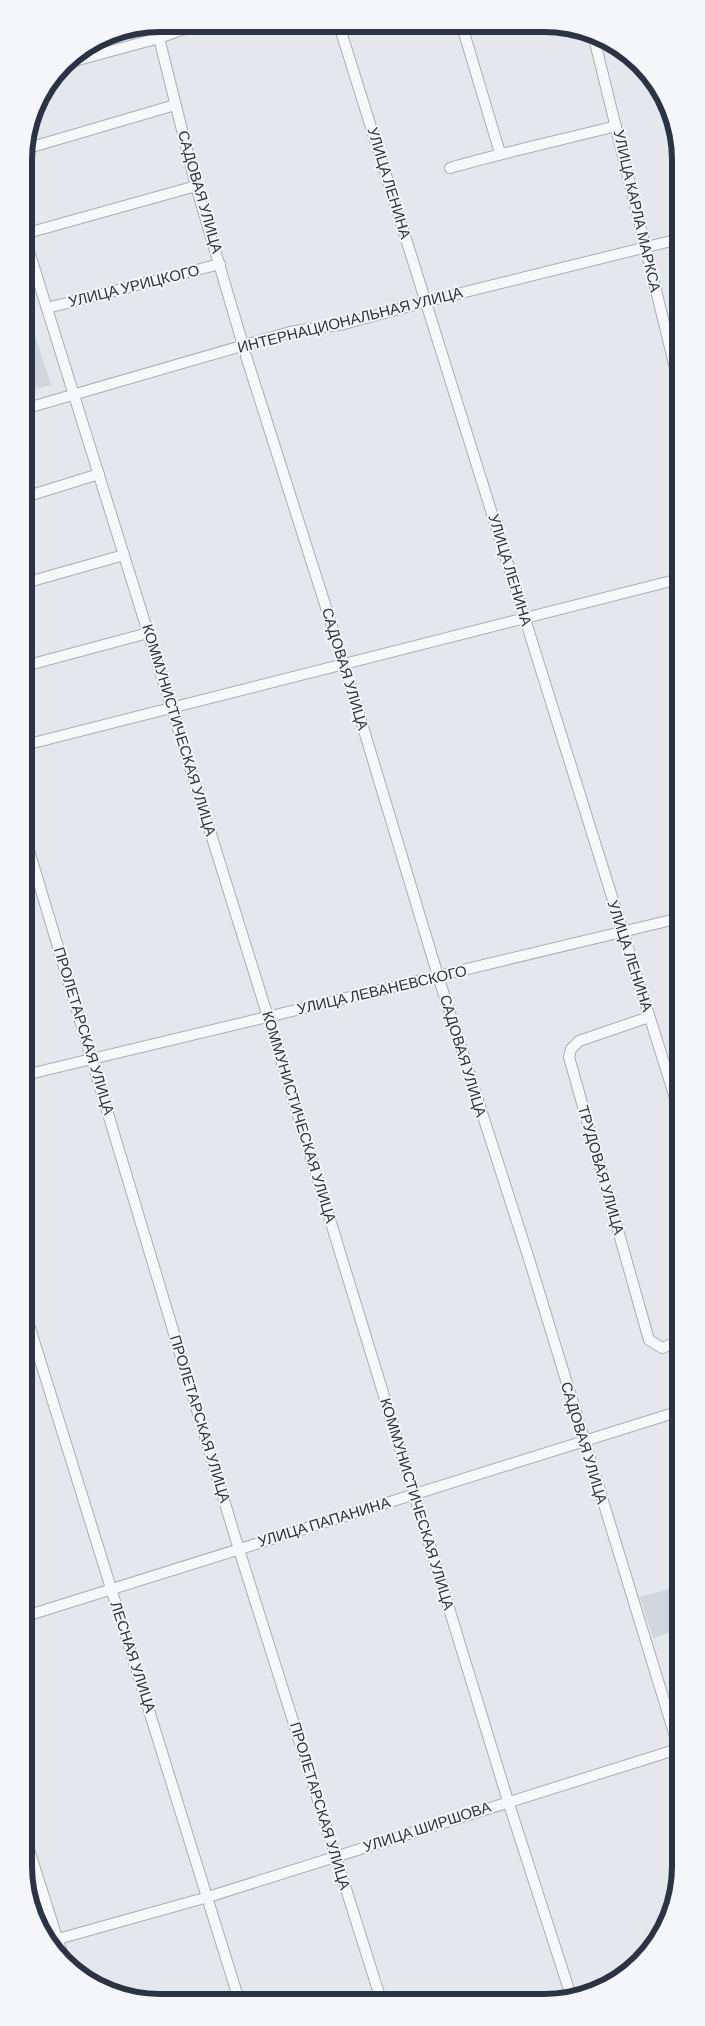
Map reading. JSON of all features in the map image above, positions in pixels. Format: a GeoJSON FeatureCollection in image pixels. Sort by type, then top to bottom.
{"type":"FeatureCollection","features":[{"type":"Feature","properties":{"kind":"street"},"geometry":{"type":"LineString","coordinates":[[464,32],[500,153]]}},
{"type":"Feature","properties":{"kind":"street"},"geometry":{"type":"LineString","coordinates":[[85,57],[173,33]]}},
{"type":"Feature","properties":{"kind":"street","name":"УЛИЦА ЛЕНИНА"},"geometry":{"type":"LineString","coordinates":[[341,33],[672,1089]]}},
{"type":"Feature","properties":{"kind":"street","name":"САДОВАЯ УЛИЦА"},"geometry":{"type":"LineString","coordinates":[[159,38],[196,186],[243,345]]}},
{"type":"Feature","properties":{"kind":"street","name":"УЛИЦА КАРЛА МАРКСА"},"geometry":{"type":"LineString","coordinates":[[595,43],[672,357]]}},
{"type":"Feature","properties":{"kind":"street"},"geometry":{"type":"LineString","coordinates":[[34,146],[175,105]]}},
{"type":"Feature","properties":{"kind":"street"},"geometry":{"type":"LineString","coordinates":[[450,168],[500,153],[522,150],[616,126]]}},
{"type":"Feature","properties":{"kind":"street"},"geometry":{"type":"LineString","coordinates":[[33,232],[196,186]]}},
{"type":"Feature","properties":{"kind":"street","name":"ИНТЕРНАЦИОНАЛЬНАЯ УЛИЦА"},"geometry":{"type":"LineString","coordinates":[[33,406],[290,332],[344,324],[672,241]]}},
{"type":"Feature","properties":{"kind":"street","name":"КОММУНИСТИЧЕСКАЯ УЛИЦА"},"geometry":{"type":"LineString","coordinates":[[33,263],[268,1017],[508,1801],[569,1991]]}},
{"type":"Feature","properties":{"kind":"street","name":"УЛИЦА УРИЦКОГО"},"geometry":{"type":"LineString","coordinates":[[47,308],[220,264]]}},
{"type":"Feature","properties":{"kind":"street","name":"САДОВАЯ УЛИЦА"},"geometry":{"type":"LineString","coordinates":[[246,356],[344,664],[438,976],[529,1259],[583,1442],[672,1726]]}},
{"type":"Feature","properties":{"kind":"street"},"geometry":{"type":"LineString","coordinates":[[33,494],[99,474]]}},
{"type":"Feature","properties":{"kind":"street"},"geometry":{"type":"LineString","coordinates":[[33,581],[124,555]]}},
{"type":"Feature","properties":{"kind":"street"},"geometry":{"type":"LineString","coordinates":[[33,743],[672,581]]}},
{"type":"Feature","properties":{"kind":"street"},"geometry":{"type":"LineString","coordinates":[[33,664],[148,633]]}},
{"type":"Feature","properties":{"kind":"street","name":"ПРОЛЕТАРСКАЯ УЛИЦА"},"geometry":{"type":"LineString","coordinates":[[33,862],[240,1548],[379,1994]]}},
{"type":"Feature","properties":{"kind":"street","name":"УЛИЦА ЛЕВАНЕВСКОГО"},"geometry":{"type":"LineString","coordinates":[[32,1073],[672,920]]}},
{"type":"Feature","properties":{"kind":"street","name":"ТРУДОВАЯ УЛИЦА"},"geometry":{"type":"LineString","coordinates":[[649,1017],[579,1041],[572,1049],[569,1058],[649,1340],[662,1348],[672,1344]]}},
{"type":"Feature","properties":{"kind":"street","name":"ЛЕСНАЯ УЛИЦА"},"geometry":{"type":"LineString","coordinates":[[32,1335],[237,1994]]}},
{"type":"Feature","properties":{"kind":"street","name":"УЛИЦА ПАПАНИНА"},"geometry":{"type":"LineString","coordinates":[[32,1614],[672,1414]]}},
{"type":"Feature","properties":{"kind":"street","name":"УЛИЦА ШИРШОВА"},"geometry":{"type":"LineString","coordinates":[[58,1939],[208,1897],[508,1801],[672,1753]]}},
{"type":"Feature","properties":{"kind":"street"},"geometry":{"type":"LineString","coordinates":[[32,1859],[59,1943]]}},
{"type":"Feature","properties":{"kind":"shaded area"},"geometry":{"type":"Polygon","coordinates":[[[33,329],[51,385],[33,390],[33,329]]]}},
{"type":"Feature","properties":{"kind":"shaded area"},"geometry":{"type":"Polygon","coordinates":[[[672,1588],[672,1632],[653,1638],[640,1597],[672,1588]]]}}]}
